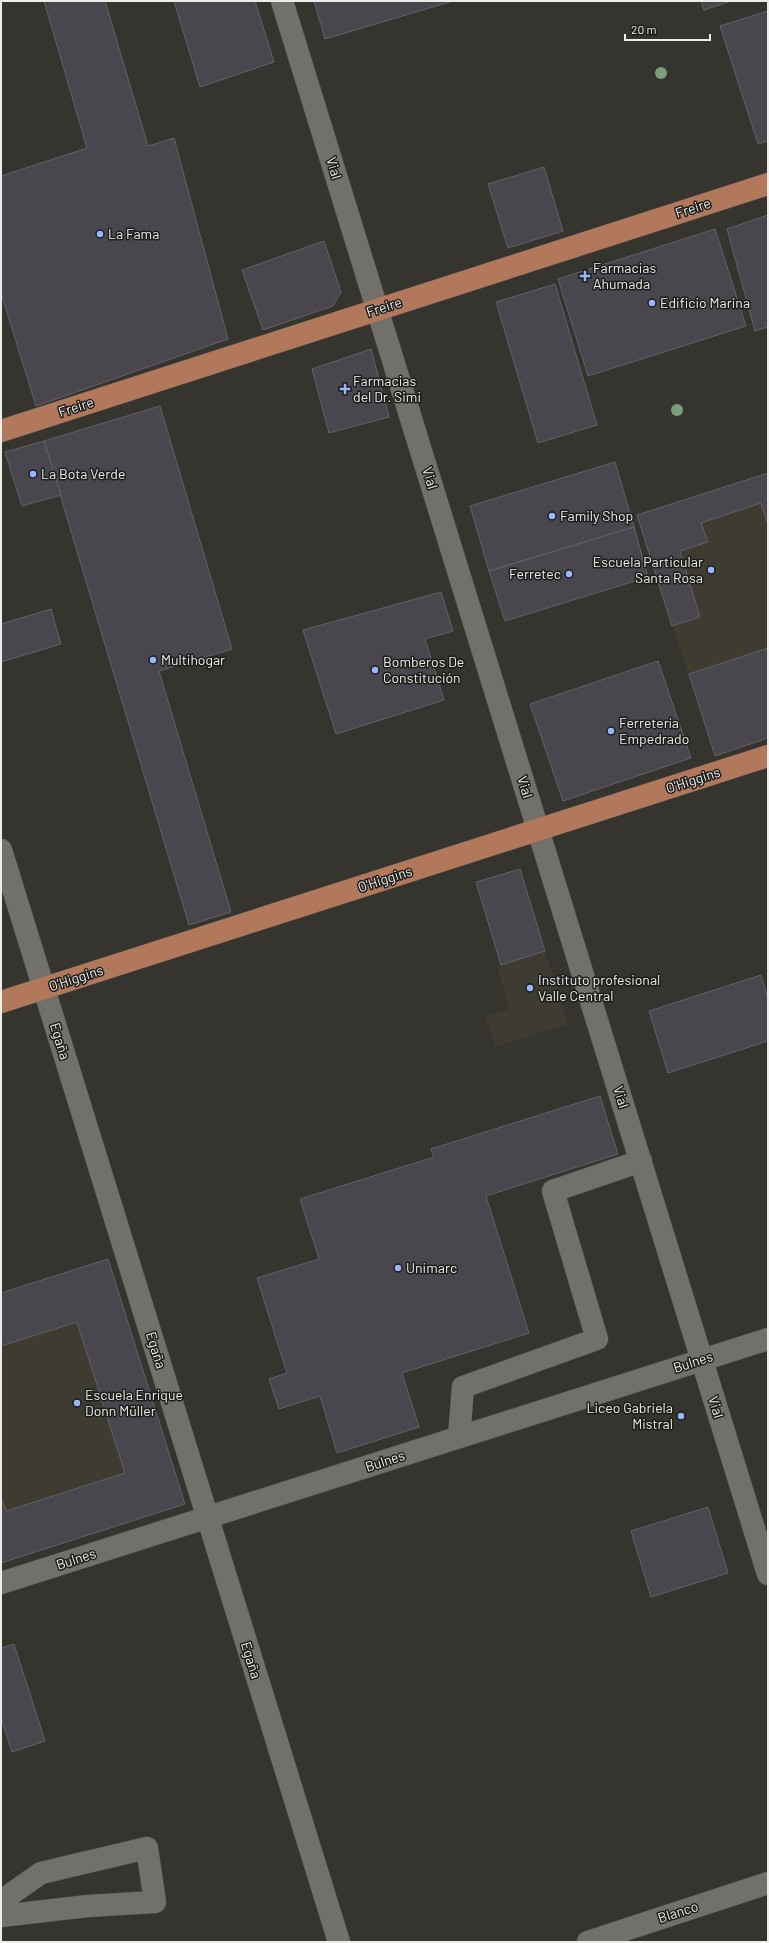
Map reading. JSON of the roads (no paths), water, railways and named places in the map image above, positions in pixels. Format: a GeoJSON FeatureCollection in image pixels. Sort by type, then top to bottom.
{"type":"FeatureCollection","features":[{"type":"Feature","properties":{"kind":"main road","name":"Freire"},"geometry":{"type":"LineString","coordinates":[[1,431],[768,184]]}},
{"type":"Feature","properties":{"kind":"main road","name":"O'Higgins"},"geometry":{"type":"LineString","coordinates":[[1,1002],[768,756]]}},
{"type":"Feature","properties":{"kind":"street","name":"Vial"},"geometry":{"type":"LineString","coordinates":[[282,1],[768,1574]]}},
{"type":"Feature","properties":{"kind":"street","name":"Egaña"},"geometry":{"type":"LineString","coordinates":[[1,850],[339,1942]]}},
{"type":"Feature","properties":{"kind":"street"},"geometry":{"type":"LineString","coordinates":[[459,1437],[463,1387],[597,1339],[553,1191],[640,1162]]}},
{"type":"Feature","properties":{"kind":"street","name":"Bulnes"},"geometry":{"type":"LineString","coordinates":[[1,1583],[768,1338]]}},
{"type":"Feature","properties":{"kind":"street"},"geometry":{"type":"LineString","coordinates":[[1,1901],[41,1873],[147,1848],[155,1902],[88,1906],[1,1916]]}},
{"type":"Feature","properties":{"kind":"street","name":"Blanco"},"geometry":{"type":"LineString","coordinates":[[588,1942],[768,1883]]}},
{"type":"Feature","properties":{"kind":"place","name":"La Fama"},"geometry":{"type":"Point","coordinates":[100,234]}},
{"type":"Feature","properties":{"kind":"place","name":"Farmacias Ahumada"},"geometry":{"type":"Point","coordinates":[585,276]}},
{"type":"Feature","properties":{"kind":"place","name":"Edificio Marina"},"geometry":{"type":"Point","coordinates":[652,303]}},
{"type":"Feature","properties":{"kind":"place","name":"Farmacias del Dr. Simi"},"geometry":{"type":"Point","coordinates":[345,389]}},
{"type":"Feature","properties":{"kind":"place","name":"La Bota Verde"},"geometry":{"type":"Point","coordinates":[33,474]}},
{"type":"Feature","properties":{"kind":"place","name":"Family Shop"},"geometry":{"type":"Point","coordinates":[552,516]}},
{"type":"Feature","properties":{"kind":"place","name":"Escuela Particular Santa Rosa"},"geometry":{"type":"Point","coordinates":[711,570]}},
{"type":"Feature","properties":{"kind":"place","name":"Ferretec"},"geometry":{"type":"Point","coordinates":[569,574]}},
{"type":"Feature","properties":{"kind":"place","name":"Multihogar"},"geometry":{"type":"Point","coordinates":[153,660]}},
{"type":"Feature","properties":{"kind":"place","name":"Bomberos De Constitución"},"geometry":{"type":"Point","coordinates":[375,670]}},
{"type":"Feature","properties":{"kind":"place","name":"Ferretería Empedrado"},"geometry":{"type":"Point","coordinates":[611,731]}},
{"type":"Feature","properties":{"kind":"place","name":"Instituto profesional Valle Central"},"geometry":{"type":"Point","coordinates":[530,988]}},
{"type":"Feature","properties":{"kind":"place","name":"Unimarc"},"geometry":{"type":"Point","coordinates":[398,1268]}},
{"type":"Feature","properties":{"kind":"place","name":"Escuela Enrique Donn Müller"},"geometry":{"type":"Point","coordinates":[77,1403]}},
{"type":"Feature","properties":{"kind":"place","name":"Liceo Gabriela Mistral"},"geometry":{"type":"Point","coordinates":[681,1416]}}]}
